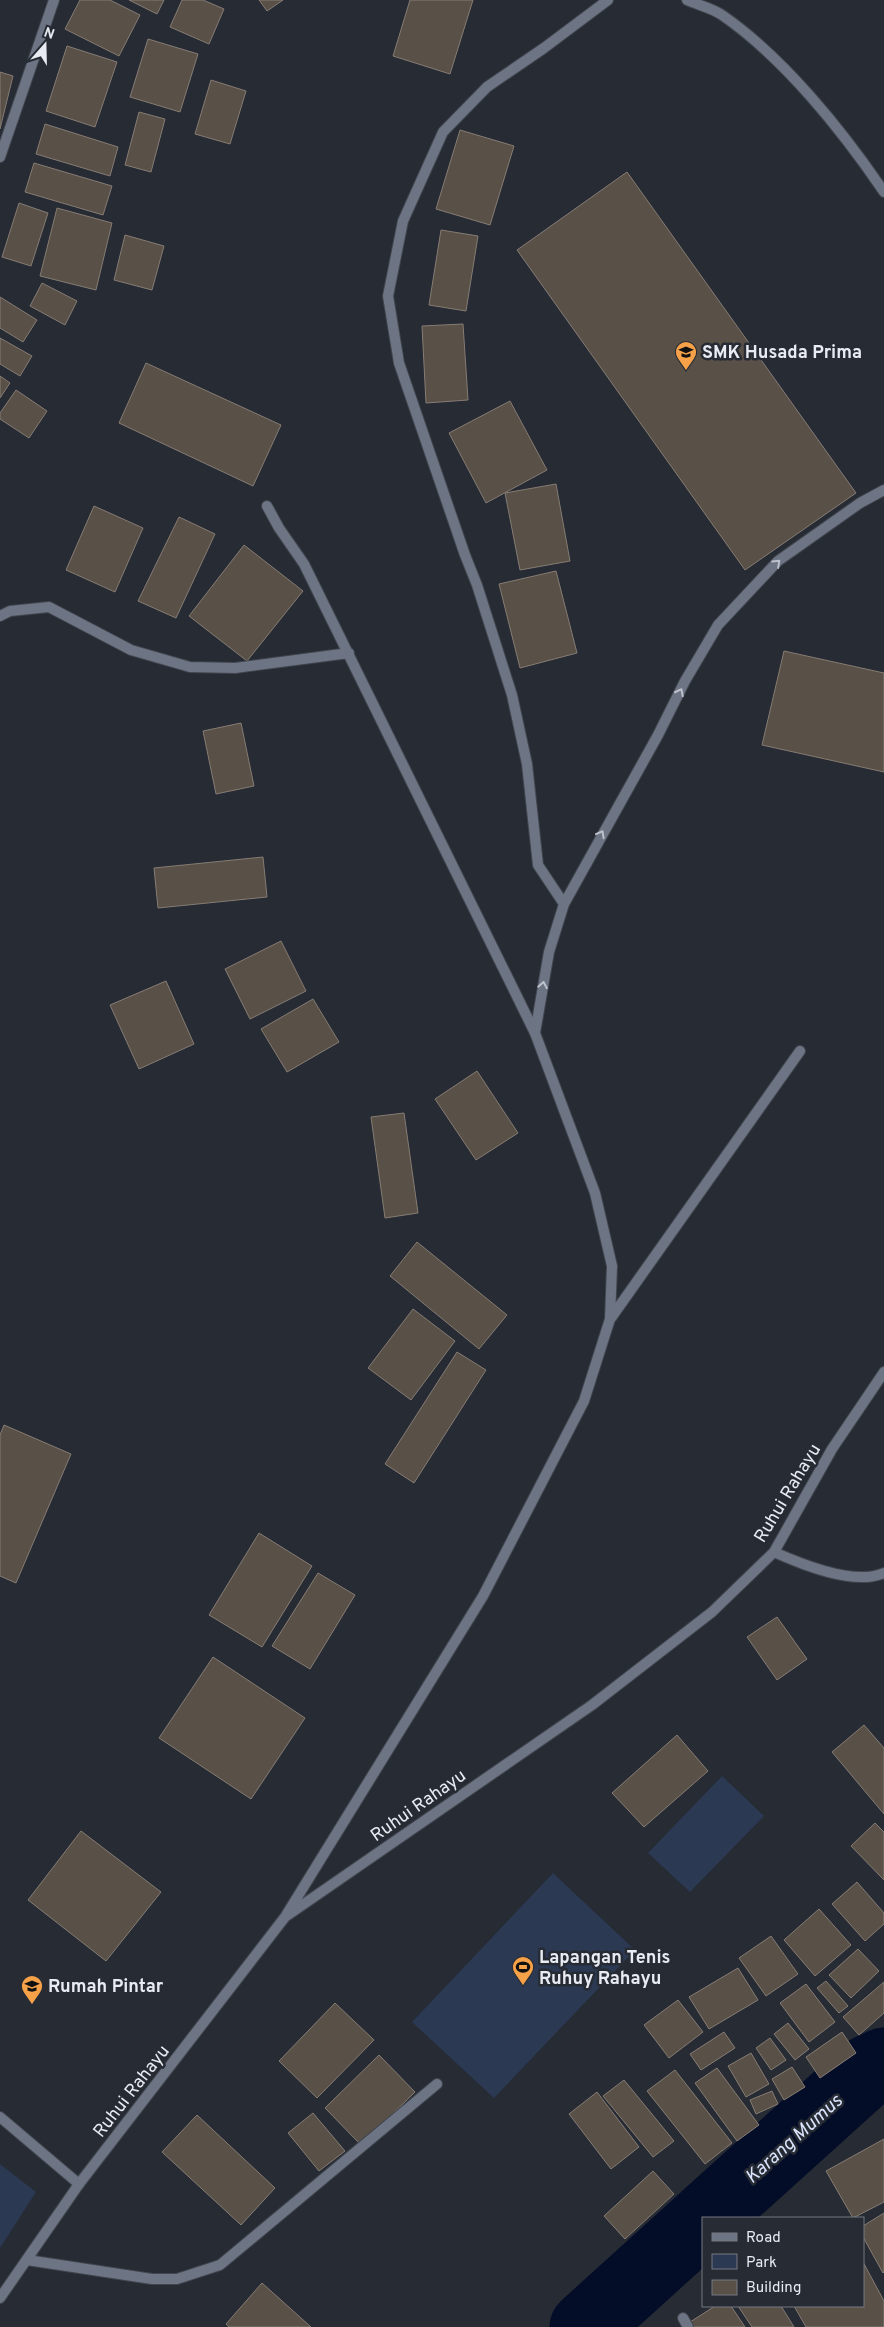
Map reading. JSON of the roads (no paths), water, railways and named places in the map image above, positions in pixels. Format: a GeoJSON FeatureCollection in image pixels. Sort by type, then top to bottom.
{"type":"FeatureCollection","features":[{"type":"Feature","properties":{"kind":"street"},"geometry":{"type":"LineString","coordinates":[[0,157],[54,0]]}},
{"type":"Feature","properties":{"kind":"street"},"geometry":{"type":"LineString","coordinates":[[564,904],[538,865],[527,764],[512,695],[477,584],[465,555],[399,363],[388,296],[402,221],[443,132],[487,87],[544,48],[608,0]]}},
{"type":"Feature","properties":{"kind":"street"},"geometry":{"type":"LineString","coordinates":[[687,0],[721,14],[783,66],[859,154],[884,192]]}},
{"type":"Feature","properties":{"kind":"street"},"geometry":{"type":"LineString","coordinates":[[535,1033],[549,952],[564,904],[658,735],[685,681],[718,625],[778,561],[860,503],[884,490]]}},
{"type":"Feature","properties":{"kind":"street"},"geometry":{"type":"LineString","coordinates":[[267,506],[279,528],[304,564],[535,1033],[595,1193],[612,1266],[610,1319],[584,1401],[482,1596],[285,1917]]}},
{"type":"Feature","properties":{"kind":"street"},"geometry":{"type":"LineString","coordinates":[[0,616],[10,611],[49,607],[131,650],[190,667],[235,668],[349,653]]}},
{"type":"Feature","properties":{"kind":"street"},"geometry":{"type":"LineString","coordinates":[[610,1319],[800,1051]]}},
{"type":"Feature","properties":{"kind":"street","name":"Ruhui Rahayu"},"geometry":{"type":"LineString","coordinates":[[0,2298],[79,2184],[285,1917],[592,1705],[712,1612],[774,1552],[832,1449],[884,1372]]}},
{"type":"Feature","properties":{"kind":"street"},"geometry":{"type":"LineString","coordinates":[[774,1552],[827,1573],[874,1577],[884,1572]]}},
{"type":"Feature","properties":{"kind":"street"},"geometry":{"type":"LineString","coordinates":[[27,2260],[152,2278],[177,2279],[220,2265],[437,2084]]}},
{"type":"Feature","properties":{"kind":"street"},"geometry":{"type":"LineString","coordinates":[[0,2117],[79,2184]]}},
{"type":"Feature","properties":{"kind":"waterway","name":"Karang Mumus"},"geometry":{"type":"LineString","coordinates":[[706,2217],[869,2070],[884,2063]]}},
{"type":"Feature","properties":{"kind":"waterway","name":"Karang Mumus"},"geometry":{"type":"LineString","coordinates":[[585,2327],[702,2221]]}},
{"type":"Feature","properties":{"kind":"place","name":"SMK Husada Prima"},"geometry":{"type":"Point","coordinates":[686,371]}},
{"type":"Feature","properties":{"kind":"place","name":"Lapangan Tenis Ruhuy Rahayu"},"geometry":{"type":"Point","coordinates":[523,1986]}},
{"type":"Feature","properties":{"kind":"place","name":"Rumah Pintar"},"geometry":{"type":"Point","coordinates":[32,2005]}}]}
